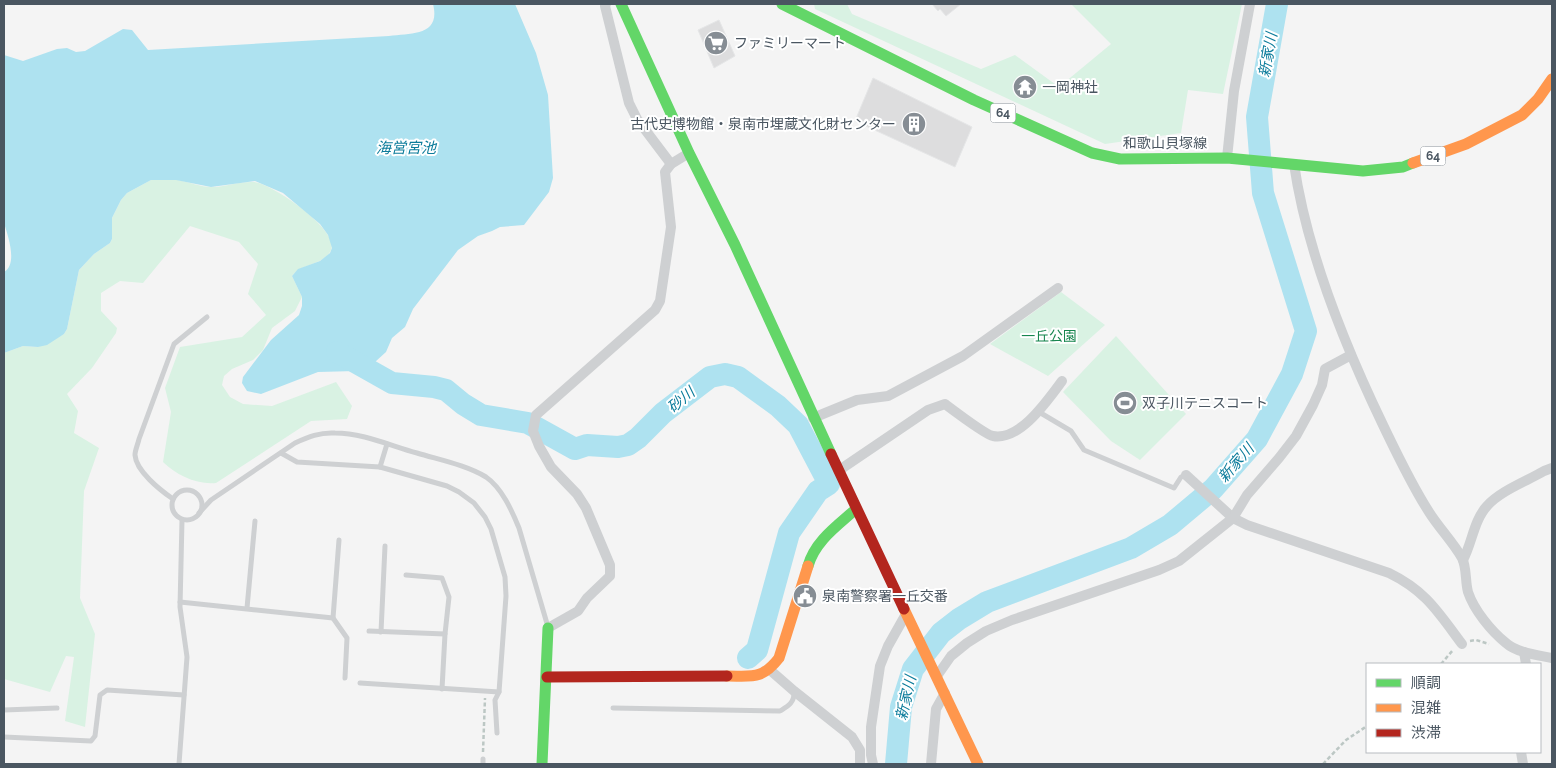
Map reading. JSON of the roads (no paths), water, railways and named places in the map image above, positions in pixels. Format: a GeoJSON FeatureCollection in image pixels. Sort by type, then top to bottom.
{"type":"FeatureCollection","features":[{"type":"Feature","properties":{"kind":"street"},"geometry":{"type":"LineString","coordinates":[[606,4],[629,103],[637,118],[671,164]]}},
{"type":"Feature","properties":{"kind":"street"},"geometry":{"type":"LineString","coordinates":[[621,4],[689,153],[735,245],[813,418],[978,764]]}},
{"type":"Feature","properties":{"kind":"street","name":"和歌山貝塚線"},"geometry":{"type":"LineString","coordinates":[[782,4],[803,10],[974,100],[1092,153],[1128,159],[1239,158],[1363,171],[1403,168],[1466,144],[1522,116],[1538,99],[1552,79]]}},
{"type":"Feature","properties":{"kind":"street"},"geometry":{"type":"LineString","coordinates":[[1227,158],[1234,91],[1250,4]]}},
{"type":"Feature","properties":{"kind":"street"},"geometry":{"type":"LineString","coordinates":[[542,764],[548,628],[578,611],[587,598],[610,576],[610,565],[586,508],[578,494],[551,467],[538,446],[533,431],[536,415],[655,310],[660,301],[671,227],[665,172],[671,164],[689,153]]}},
{"type":"Feature","properties":{"kind":"street"},"geometry":{"type":"LineString","coordinates":[[1292,164],[1316,256],[1337,319],[1365,388],[1399,458],[1429,512],[1463,560],[1468,593],[1477,610],[1495,633],[1508,645],[1524,652],[1552,658]]}},
{"type":"Feature","properties":{"kind":"street"},"geometry":{"type":"LineString","coordinates":[[813,418],[857,400],[888,396],[963,356],[1058,288]]}},
{"type":"Feature","properties":{"kind":"street"},"geometry":{"type":"LineString","coordinates":[[937,676],[951,656],[986,631],[1179,561],[1233,518],[1246,494],[1296,436],[1314,405],[1322,385],[1325,370],[1352,355]]}},
{"type":"Feature","properties":{"kind":"street"},"geometry":{"type":"LineString","coordinates":[[838,471],[928,410],[945,404],[992,436],[1009,435],[1039,412],[1062,381]]}},
{"type":"Feature","properties":{"kind":"street"},"geometry":{"type":"LineString","coordinates":[[1463,560],[1480,517],[1487,506],[1499,496],[1552,468]]}},
{"type":"Feature","properties":{"kind":"street"},"geometry":{"type":"LineString","coordinates":[[1186,475],[1233,518],[1247,525],[1389,573],[1408,582],[1425,596],[1462,644]]}},
{"type":"Feature","properties":{"kind":"street"},"geometry":{"type":"LineString","coordinates":[[547,677],[757,676],[770,670],[779,658],[811,555],[822,540],[856,509]]}},
{"type":"Feature","properties":{"kind":"street"},"geometry":{"type":"LineString","coordinates":[[873,764],[871,728],[880,666],[888,646],[906,614]]}},
{"type":"Feature","properties":{"kind":"street"},"geometry":{"type":"LineString","coordinates":[[1524,652],[1526,663]]}},
{"type":"Feature","properties":{"kind":"street"},"geometry":{"type":"LineString","coordinates":[[770,670],[852,737],[860,750],[860,764]]}},
{"type":"Feature","properties":{"kind":"street"},"geometry":{"type":"LineString","coordinates":[[932,764],[936,709],[945,693]]}},
{"type":"Feature","properties":{"kind":"lane"},"geometry":{"type":"LineString","coordinates":[[172,499],[160,490],[140,468],[135,455],[139,439],[174,344],[207,317]]}},
{"type":"Feature","properties":{"kind":"lane"},"geometry":{"type":"LineString","coordinates":[[1039,412],[1071,431],[1084,450],[1174,488],[1181,477],[1186,475]]}},
{"type":"Feature","properties":{"kind":"lane"},"geometry":{"type":"LineString","coordinates":[[211,500],[193,491],[183,490],[175,495],[171,505],[176,517],[182,520],[195,518],[211,500],[281,453],[309,436],[322,433],[337,433],[387,444],[470,469],[487,478],[500,493],[512,512],[519,528],[548,628]]}},
{"type":"Feature","properties":{"kind":"lane"},"geometry":{"type":"LineString","coordinates":[[380,467],[387,444]]}},
{"type":"Feature","properties":{"kind":"lane"},"geometry":{"type":"LineString","coordinates":[[281,453],[296,462],[380,467],[447,486],[474,503],[485,517],[491,529],[505,577],[506,596],[499,692],[495,700],[497,733]]}},
{"type":"Feature","properties":{"kind":"lane"},"geometry":{"type":"LineString","coordinates":[[198,495],[202,507],[199,513]]}},
{"type":"Feature","properties":{"kind":"lane"},"geometry":{"type":"LineString","coordinates":[[179,764],[187,657],[180,602],[182,520]]}},
{"type":"Feature","properties":{"kind":"lane"},"geometry":{"type":"LineString","coordinates":[[248,608],[255,521]]}},
{"type":"Feature","properties":{"kind":"lane"},"geometry":{"type":"LineString","coordinates":[[339,540],[333,618],[347,638],[345,678]]}},
{"type":"Feature","properties":{"kind":"lane"},"geometry":{"type":"LineString","coordinates":[[382,632],[384,546]]}},
{"type":"Feature","properties":{"kind":"lane"},"geometry":{"type":"LineString","coordinates":[[406,575],[442,578],[449,597],[442,689]]}},
{"type":"Feature","properties":{"kind":"lane"},"geometry":{"type":"LineString","coordinates":[[180,602],[333,618]]}},
{"type":"Feature","properties":{"kind":"lane"},"geometry":{"type":"LineString","coordinates":[[369,631],[445,634]]}},
{"type":"Feature","properties":{"kind":"lane"},"geometry":{"type":"LineString","coordinates":[[360,683],[499,692]]}},
{"type":"Feature","properties":{"kind":"lane"},"geometry":{"type":"LineString","coordinates":[[4,737],[92,741],[96,736],[100,695],[107,690],[184,695]]}},
{"type":"Feature","properties":{"kind":"lane"},"geometry":{"type":"LineString","coordinates":[[613,708],[780,711],[791,704],[794,698],[794,691]]}},
{"type":"Feature","properties":{"kind":"lane"},"geometry":{"type":"LineString","coordinates":[[4,710],[57,708]]}},
{"type":"Feature","properties":{"kind":"water","name":"海営宮池"},"geometry":{"type":"Polygon","coordinates":[[[433,4],[515,4],[536,53],[548,95],[553,178],[549,192],[524,225],[500,227],[478,236],[458,250],[413,309],[405,327],[392,338],[386,352],[375,362],[356,371],[318,372],[261,394],[247,391],[242,383],[243,377],[271,340],[299,315],[302,297],[292,276],[298,269],[320,261],[330,253],[332,248],[328,235],[320,224],[283,193],[255,181],[211,187],[176,180],[151,180],[127,193],[121,200],[112,218],[112,239],[110,243],[94,254],[79,270],[67,329],[64,334],[47,345],[38,347],[23,346],[4,353],[4,272],[10,263],[11,249],[4,223],[4,55],[23,61],[57,49],[67,48],[76,52],[85,51],[123,29],[132,30],[148,50],[407,34],[423,31],[429,27],[433,22],[433,4]]]}},
{"type":"Feature","properties":{"kind":"waterway","name":"新家川"},"geometry":{"type":"LineString","coordinates":[[896,764],[901,707],[913,669],[941,633],[959,619],[987,602],[1131,548],[1170,525],[1213,489],[1257,439],[1292,374],[1306,331],[1263,193],[1257,117],[1277,4]]}},
{"type":"Feature","properties":{"kind":"waterway","name":"砂川"},"geometry":{"type":"LineString","coordinates":[[337,352],[392,383],[446,390],[463,404],[481,415],[528,423],[575,449],[587,445],[618,447],[628,445],[638,438],[663,413],[710,377],[725,374],[738,377],[778,406],[798,425],[829,484],[818,491],[789,533],[757,650],[748,658]]}},
{"type":"Feature","properties":{"kind":"place","name":"ファミリーマート"},"geometry":{"type":"Point","coordinates":[716,43]}},
{"type":"Feature","properties":{"kind":"place","name":"一岡神社"},"geometry":{"type":"Point","coordinates":[1025,87]}},
{"type":"Feature","properties":{"kind":"place","name":"古代史博物館・泉南市埋蔵文化財センター"},"geometry":{"type":"Point","coordinates":[914,124]}},
{"type":"Feature","properties":{"kind":"place","name":"双子川テニスコート"},"geometry":{"type":"Point","coordinates":[1125,403]}},
{"type":"Feature","properties":{"kind":"place","name":"泉南警察署一丘交番"},"geometry":{"type":"Point","coordinates":[805,596]}},
{"type":"Feature","properties":{"kind":"park label","name":"一丘公園"},"geometry":{"type":"Point","coordinates":[1049,336]}}]}
